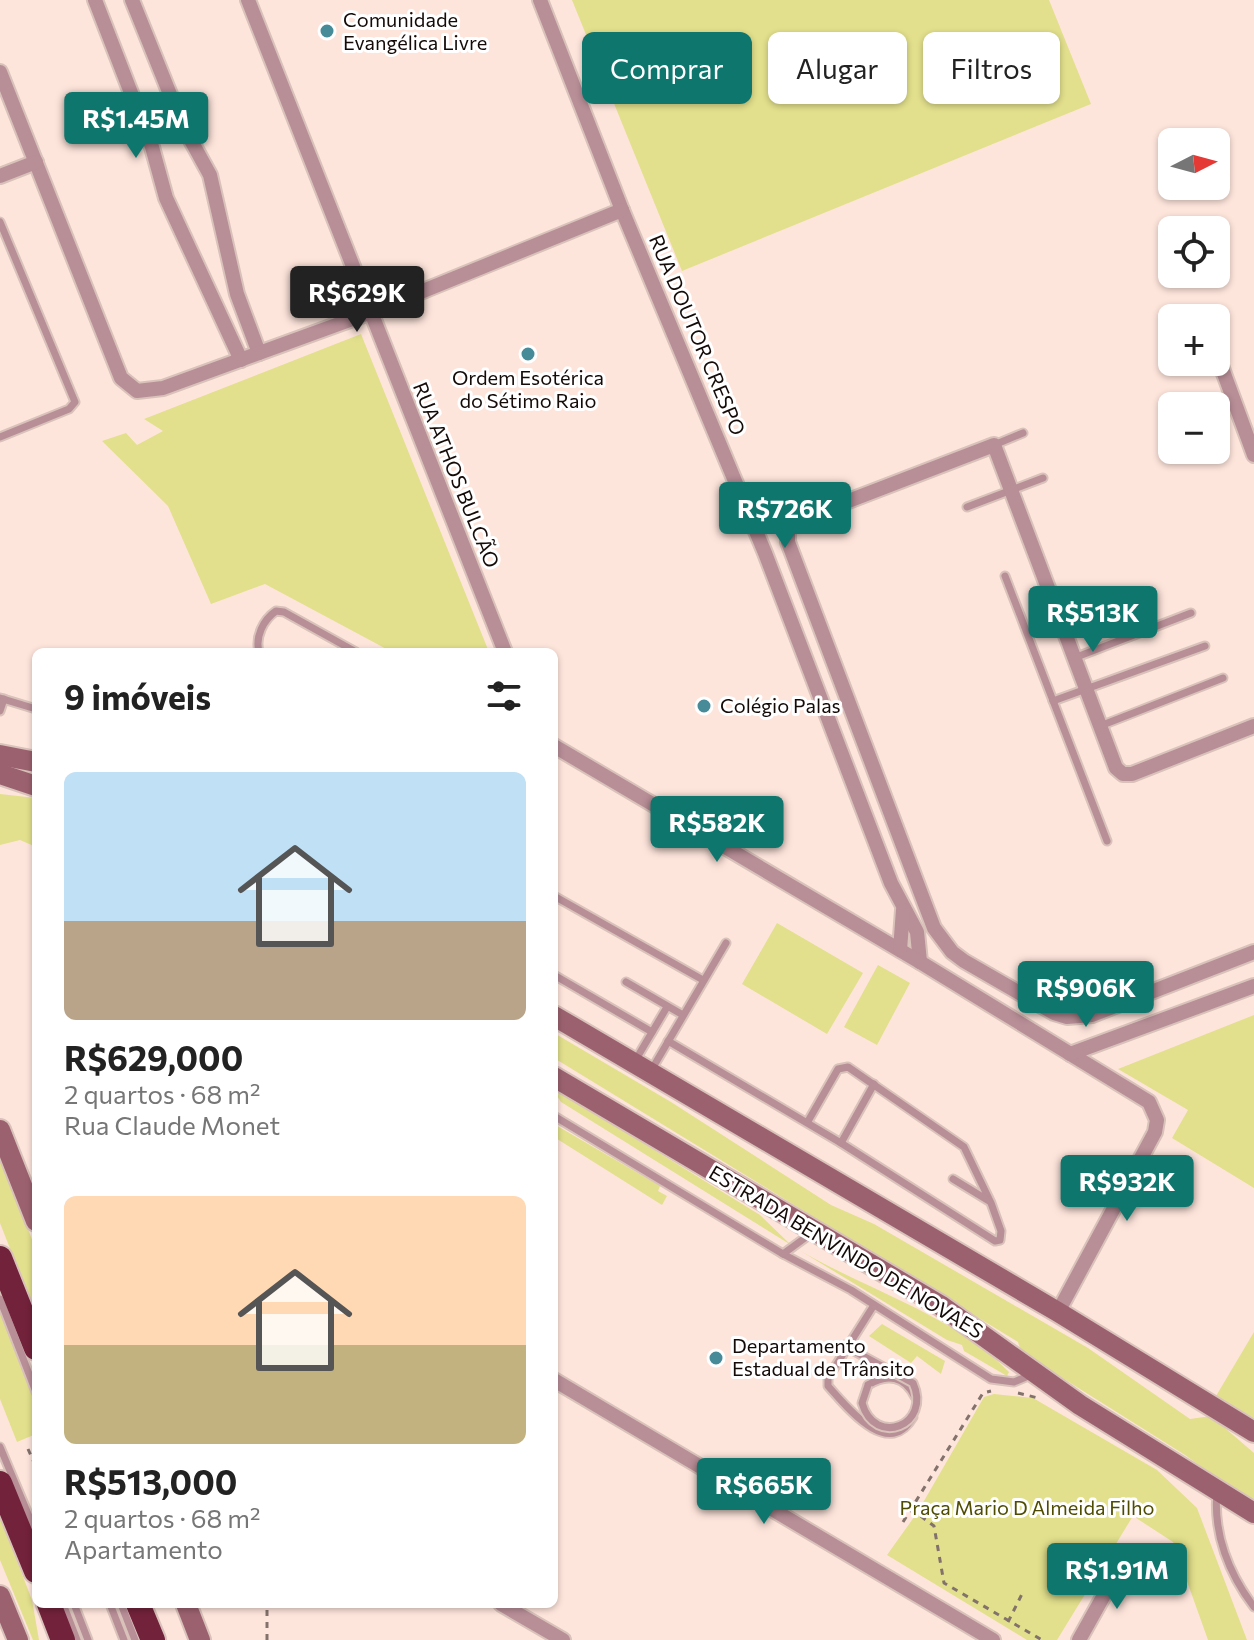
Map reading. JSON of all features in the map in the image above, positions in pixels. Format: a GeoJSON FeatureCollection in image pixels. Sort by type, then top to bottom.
{"type":"FeatureCollection","features":[{"type":"Feature","properties":{"kind":"highway"},"geometry":{"type":"LineString","coordinates":[[0,1258],[32,1338]]}},
{"type":"Feature","properties":{"kind":"highway"},"geometry":{"type":"LineString","coordinates":[[0,1483],[32,1564]]}},
{"type":"Feature","properties":{"kind":"highway"},"geometry":{"type":"LineString","coordinates":[[41,1608],[46,1640]]}},
{"type":"Feature","properties":{"kind":"highway"},"geometry":{"type":"LineString","coordinates":[[51,1608],[63,1640]]}},
{"type":"Feature","properties":{"kind":"highway"},"geometry":{"type":"LineString","coordinates":[[140,1608],[153,1640]]}},
{"type":"Feature","properties":{"kind":"street"},"geometry":{"type":"LineString","coordinates":[[95,0],[152,147],[166,198],[217,302],[241,360]]}},
{"type":"Feature","properties":{"kind":"street"},"geometry":{"type":"LineString","coordinates":[[132,0],[182,124],[210,175],[237,294],[259,353]]}},
{"type":"Feature","properties":{"kind":"street","name":"RUA ATHOS BULCÃO"},"geometry":{"type":"LineString","coordinates":[[248,0],[503,648]]}},
{"type":"Feature","properties":{"kind":"street","name":"RUA DOUTOR CRESPO"},"geometry":{"type":"LineString","coordinates":[[540,0],[622,210],[754,525],[903,909],[917,932],[920,962]]}},
{"type":"Feature","properties":{"kind":"street"},"geometry":{"type":"LineString","coordinates":[[0,72],[121,378],[128,387],[147,391],[241,360],[369,313],[622,210]]}},
{"type":"Feature","properties":{"kind":"street"},"geometry":{"type":"LineString","coordinates":[[0,176],[36,162]]}},
{"type":"Feature","properties":{"kind":"street"},"geometry":{"type":"LineString","coordinates":[[217,302],[237,294]]}},
{"type":"Feature","properties":{"kind":"street"},"geometry":{"type":"LineString","coordinates":[[1225,376],[1254,455]]}},
{"type":"Feature","properties":{"kind":"street"},"geometry":{"type":"LineString","coordinates":[[1254,726],[1132,774],[1123,774],[1116,768],[994,445],[799,520],[788,528],[788,542],[934,928],[952,952],[1067,1017],[1092,1015],[1254,952]]}},
{"type":"Feature","properties":{"kind":"street"},"geometry":{"type":"LineString","coordinates":[[558,748],[900,950],[1149,1102],[1157,1120],[1155,1132],[1058,1312]]}},
{"type":"Feature","properties":{"kind":"street"},"geometry":{"type":"LineString","coordinates":[[0,755],[32,761]]}},
{"type":"Feature","properties":{"kind":"street"},"geometry":{"type":"LineString","coordinates":[[4,777],[32,785]]}},
{"type":"Feature","properties":{"kind":"street","name":"RUA DOUTOR CRESPO"},"geometry":{"type":"LineString","coordinates":[[900,950],[903,909]]}},
{"type":"Feature","properties":{"kind":"street"},"geometry":{"type":"LineString","coordinates":[[1070,1054],[1114,1041],[1254,986]]}},
{"type":"Feature","properties":{"kind":"street"},"geometry":{"type":"LineString","coordinates":[[558,1018],[1058,1312],[1254,1432]]}},
{"type":"Feature","properties":{"kind":"street"},"geometry":{"type":"LineString","coordinates":[[1094,1068],[1114,1041]]}},
{"type":"Feature","properties":{"kind":"street","name":"ESTRADA BENVINDO DE NOVAES"},"geometry":{"type":"LineString","coordinates":[[558,1079],[940,1305],[1035,1374],[1254,1513]]}},
{"type":"Feature","properties":{"kind":"street"},"geometry":{"type":"LineString","coordinates":[[0,1130],[32,1211]]}},
{"type":"Feature","properties":{"kind":"street"},"geometry":{"type":"LineString","coordinates":[[558,1382],[993,1640]]}},
{"type":"Feature","properties":{"kind":"street"},"geometry":{"type":"LineString","coordinates":[[1079,1640],[1122,1563]]}},
{"type":"Feature","properties":{"kind":"street"},"geometry":{"type":"LineString","coordinates":[[0,1596],[18,1640]]}},
{"type":"Feature","properties":{"kind":"street"},"geometry":{"type":"LineString","coordinates":[[188,1608],[200,1640]]}},
{"type":"Feature","properties":{"kind":"street"},"geometry":{"type":"LineString","coordinates":[[508,1608],[563,1640]]}},
{"type":"Feature","properties":{"kind":"lane"},"geometry":{"type":"LineString","coordinates":[[0,222],[75,402],[69,409],[0,437]]}},
{"type":"Feature","properties":{"kind":"lane"},"geometry":{"type":"LineString","coordinates":[[994,445],[1023,433]]}},
{"type":"Feature","properties":{"kind":"lane"},"geometry":{"type":"LineString","coordinates":[[967,507],[1043,478]]}},
{"type":"Feature","properties":{"kind":"lane"},"geometry":{"type":"LineString","coordinates":[[1005,576],[1107,841]]}},
{"type":"Feature","properties":{"kind":"lane"},"geometry":{"type":"LineString","coordinates":[[259,648],[258,637],[269,616],[276,611],[284,612],[349,648]]}},
{"type":"Feature","properties":{"kind":"lane"},"geometry":{"type":"LineString","coordinates":[[1074,658],[1191,613]]}},
{"type":"Feature","properties":{"kind":"lane"},"geometry":{"type":"LineString","coordinates":[[1053,701],[1205,646]]}},
{"type":"Feature","properties":{"kind":"lane"},"geometry":{"type":"LineString","coordinates":[[1100,726],[1223,678]]}},
{"type":"Feature","properties":{"kind":"lane"},"geometry":{"type":"LineString","coordinates":[[0,711],[2,698],[32,708]]}},
{"type":"Feature","properties":{"kind":"lane"},"geometry":{"type":"LineString","coordinates":[[558,898],[703,980]]}},
{"type":"Feature","properties":{"kind":"lane"},"geometry":{"type":"LineString","coordinates":[[644,1066],[668,1041],[726,943]]}},
{"type":"Feature","properties":{"kind":"lane"},"geometry":{"type":"LineString","coordinates":[[558,977],[652,1032]]}},
{"type":"Feature","properties":{"kind":"lane"},"geometry":{"type":"LineString","coordinates":[[626,982],[683,1015]]}},
{"type":"Feature","properties":{"kind":"lane"},"geometry":{"type":"LineString","coordinates":[[644,1066],[652,1032],[667,1007]]}},
{"type":"Feature","properties":{"kind":"lane"},"geometry":{"type":"LineString","coordinates":[[668,1041],[999,1241],[1002,1235],[991,1203],[964,1147],[874,1084],[841,1067],[807,1123]]}},
{"type":"Feature","properties":{"kind":"lane"},"geometry":{"type":"LineString","coordinates":[[841,1143],[874,1084]]}},
{"type":"Feature","properties":{"kind":"lane"},"geometry":{"type":"LineString","coordinates":[[558,1118],[874,1305],[991,1379],[1014,1382],[1035,1374]]}},
{"type":"Feature","properties":{"kind":"lane"},"geometry":{"type":"LineString","coordinates":[[953,1179],[991,1203]]}},
{"type":"Feature","properties":{"kind":"lane"},"geometry":{"type":"LineString","coordinates":[[783,1254],[813,1231]]}},
{"type":"Feature","properties":{"kind":"lane"},"geometry":{"type":"LineString","coordinates":[[0,1299],[32,1382]]}},
{"type":"Feature","properties":{"kind":"lane"},"geometry":{"type":"LineString","coordinates":[[841,1344],[907,1377],[917,1392],[916,1407],[909,1424],[894,1433],[875,1431],[827,1382],[874,1305]]}},
{"type":"Feature","properties":{"kind":"lane"},"geometry":{"type":"LineString","coordinates":[[896,1378],[911,1389],[916,1407],[905,1424],[887,1428],[870,1420],[862,1403],[863,1393],[878,1379],[896,1378]]}},
{"type":"Feature","properties":{"kind":"lane"},"geometry":{"type":"LineString","coordinates":[[0,1447],[32,1522]]}},
{"type":"Feature","properties":{"kind":"lane"},"geometry":{"type":"LineString","coordinates":[[1217,1490],[1219,1534],[1234,1581],[1254,1607]]}},
{"type":"Feature","properties":{"kind":"lane"},"geometry":{"type":"LineString","coordinates":[[28,1512],[32,1520]]}},
{"type":"Feature","properties":{"kind":"lane"},"geometry":{"type":"LineString","coordinates":[[65,1608],[77,1640]]}},
{"type":"Feature","properties":{"kind":"lane"},"geometry":{"type":"LineString","coordinates":[[76,1608],[88,1640]]}},
{"type":"Feature","properties":{"kind":"lane"},"geometry":{"type":"LineString","coordinates":[[112,1608],[124,1640]]}},
{"type":"Feature","properties":{"kind":"lane"},"geometry":{"type":"LineString","coordinates":[[123,1608],[135,1640]]}},
{"type":"Feature","properties":{"kind":"path"},"geometry":{"type":"LineString","coordinates":[[1005,1389],[1044,1400]]}},
{"type":"Feature","properties":{"kind":"path"},"geometry":{"type":"LineString","coordinates":[[903,1522],[983,1393],[994,1391]]}},
{"type":"Feature","properties":{"kind":"path"},"geometry":{"type":"LineString","coordinates":[[28,1449],[32,1458]]}},
{"type":"Feature","properties":{"kind":"path"},"geometry":{"type":"LineString","coordinates":[[911,1509],[934,1526],[944,1583],[1042,1640]]}},
{"type":"Feature","properties":{"kind":"path"},"geometry":{"type":"LineString","coordinates":[[1008,1622],[1022,1594]]}},
{"type":"Feature","properties":{"kind":"path"},"geometry":{"type":"LineString","coordinates":[[267,1608],[267,1640]]}},
{"type":"Feature","properties":{"kind":"green space"},"geometry":{"type":"Polygon","coordinates":[[[572,0],[1049,0],[1091,104],[682,271],[614,104],[752,104],[752,32],[585,32],[572,0]]]}},
{"type":"Feature","properties":{"kind":"green space"},"geometry":{"type":"Polygon","coordinates":[[[361,334],[487,648],[385,648],[265,584],[211,604],[168,506],[102,441],[126,433],[137,445],[163,431],[144,419],[361,334]]]}},
{"type":"Feature","properties":{"kind":"green space"},"geometry":{"type":"Polygon","coordinates":[[[0,794],[32,798],[32,845],[20,840],[0,845],[0,794]]]}},
{"type":"Feature","properties":{"kind":"green space"},"geometry":{"type":"Polygon","coordinates":[[[777,923],[863,973],[827,1034],[742,984],[777,923]]]}},
{"type":"Feature","properties":{"kind":"green space"},"geometry":{"type":"Polygon","coordinates":[[[878,965],[910,983],[877,1045],[844,1027],[878,965]]]}},
{"type":"Feature","properties":{"kind":"green space"},"geometry":{"type":"Polygon","coordinates":[[[1254,1015],[1254,1188],[1172,1138],[1188,1110],[1118,1069],[1254,1015]]]}},
{"type":"Feature","properties":{"kind":"green space"},"geometry":{"type":"Polygon","coordinates":[[[558,1035],[671,1102],[831,1205],[874,1224],[1088,1348],[1190,1419],[1211,1416],[1254,1453],[1254,1505],[1185,1455],[1021,1352],[1018,1342],[558,1060],[558,1035]]]}},
{"type":"Feature","properties":{"kind":"green space"},"geometry":{"type":"Polygon","coordinates":[[[560,1092],[760,1215],[791,1245],[561,1102],[560,1092]]]}},
{"type":"Feature","properties":{"kind":"green space"},"geometry":{"type":"Polygon","coordinates":[[[558,1126],[660,1186],[658,1191],[667,1196],[662,1205],[558,1140],[558,1126]]]}},
{"type":"Feature","properties":{"kind":"green space"},"geometry":{"type":"Polygon","coordinates":[[[0,1156],[32,1240],[32,1305],[0,1223],[0,1156]]]}},
{"type":"Feature","properties":{"kind":"green space"},"geometry":{"type":"Polygon","coordinates":[[[799,1250],[962,1334],[1009,1372],[1007,1376],[964,1351],[962,1345],[947,1340],[799,1250]]]}},
{"type":"Feature","properties":{"kind":"green space"},"geometry":{"type":"Polygon","coordinates":[[[0,1311],[32,1394],[32,1436],[17,1442],[0,1399],[0,1311]]]}},
{"type":"Feature","properties":{"kind":"green space"},"geometry":{"type":"Polygon","coordinates":[[[882,1324],[945,1361],[941,1374],[917,1356],[911,1363],[869,1336],[882,1324]]]}},
{"type":"Feature","properties":{"kind":"green space"},"geometry":{"type":"Polygon","coordinates":[[[1254,1332],[1254,1418],[1216,1396],[1254,1332]]]}},
{"type":"Feature","properties":{"kind":"green space","name":"Praça Mario D Almeida Filho"},"geometry":{"type":"Polygon","coordinates":[[[994,1394],[1033,1398],[1157,1470],[1197,1508],[1247,1640],[1208,1640],[1173,1542],[1133,1516],[1057,1640],[1027,1640],[887,1555],[917,1513],[984,1397],[994,1394]]]}},
{"type":"Feature","properties":{"kind":"green space"},"geometry":{"type":"Polygon","coordinates":[[[0,1517],[32,1600],[39,1640],[33,1640],[0,1560],[0,1517]]]}},
{"type":"Feature","properties":{"kind":"place","name":"Comunidade Evangélica Livre"},"geometry":{"type":"Point","coordinates":[327,31]}},
{"type":"Feature","properties":{"kind":"place","name":"Ordem Esotérica do Sétimo Raio"},"geometry":{"type":"Point","coordinates":[528,354]}},
{"type":"Feature","properties":{"kind":"place","name":"Colégio Palas"},"geometry":{"type":"Point","coordinates":[704,706]}},
{"type":"Feature","properties":{"kind":"place","name":"Departamento Estadual de Trânsito"},"geometry":{"type":"Point","coordinates":[716,1358]}}]}
